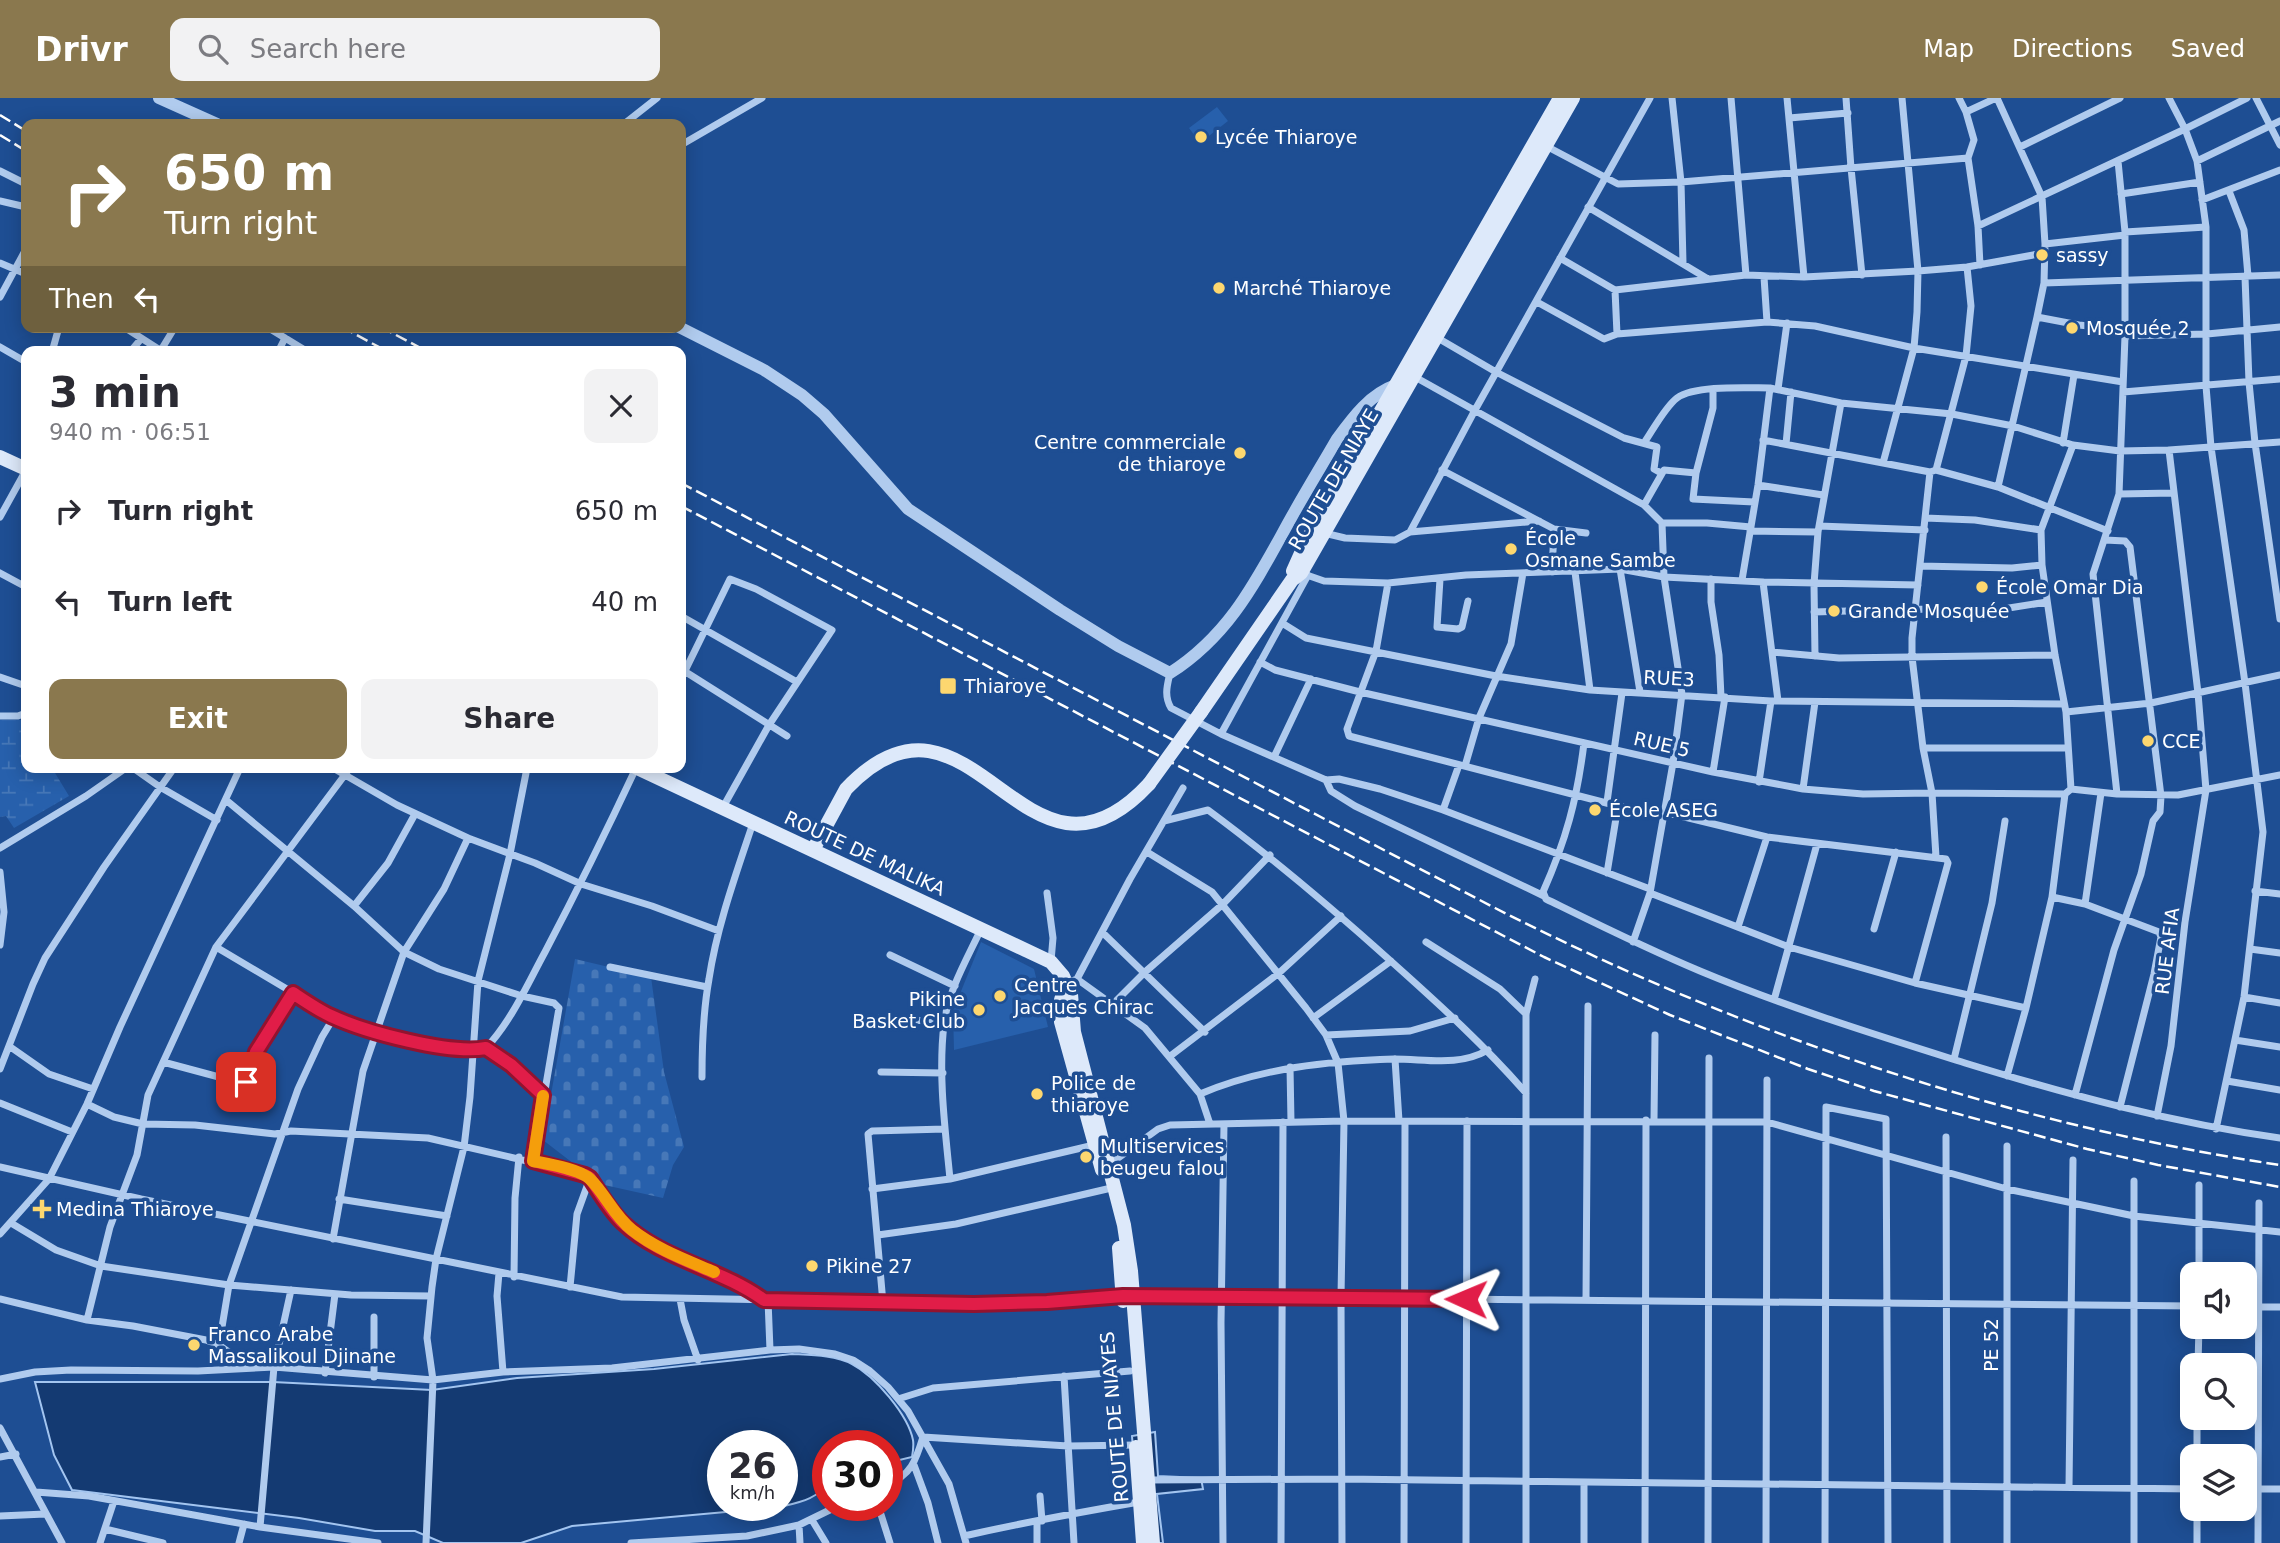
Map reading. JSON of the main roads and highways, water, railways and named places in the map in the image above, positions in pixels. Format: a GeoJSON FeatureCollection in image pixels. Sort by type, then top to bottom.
{"type":"FeatureCollection","features":[{"type":"Feature","properties":{"kind":"main road","name":"ROUTE DE NIAYE"},"geometry":{"type":"LineString","coordinates":[[1560,98],[1433,335],[1415,377],[1300,576],[1294,568],[1306,542],[1396,385],[1433,335],[1573,98]]}},
{"type":"Feature","properties":{"kind":"main road"},"geometry":{"type":"LineString","coordinates":[[0,457],[21,468]]}},
{"type":"Feature","properties":{"kind":"main road"},"geometry":{"type":"LineString","coordinates":[[813,850],[846,789],[859,775],[880,760],[907,751],[931,751],[953,757],[980,773],[1026,808],[1055,821],[1080,823],[1110,816],[1133,801],[1149,783],[1300,576]]}},
{"type":"Feature","properties":{"kind":"main road","name":"ROUTE DE MALIKA"},"geometry":{"type":"LineString","coordinates":[[647,773],[982,928],[1051,962],[1072,981]]}},
{"type":"Feature","properties":{"kind":"main road","name":"ROUTE DE NIAYES"},"geometry":{"type":"LineString","coordinates":[[1072,981],[1074,1032],[1094,1145],[1107,1189],[1128,1296],[1149,1480],[1153,1543]]}},
{"type":"Feature","properties":{"kind":"main road","name":"ROUTE DE NIAYES"},"geometry":{"type":"LineString","coordinates":[[1085,1093],[1110,1164],[1127,1240],[1130,1371],[1143,1543]]}},
{"type":"Feature","properties":{"kind":"railway"},"geometry":{"type":"LineString","coordinates":[[0,115],[21,128]]}},
{"type":"Feature","properties":{"kind":"railway"},"geometry":{"type":"LineString","coordinates":[[0,135],[21,148]]}},
{"type":"Feature","properties":{"kind":"railway"},"geometry":{"type":"LineString","coordinates":[[353,333],[377,346]]}},
{"type":"Feature","properties":{"kind":"railway"},"geometry":{"type":"LineString","coordinates":[[392,333],[417,346]]}},
{"type":"Feature","properties":{"kind":"railway"},"geometry":{"type":"LineString","coordinates":[[686,486],[1495,908],[1683,995],[1877,1068],[1976,1099],[2076,1125],[2280,1165]]}},
{"type":"Feature","properties":{"kind":"railway"},"geometry":{"type":"LineString","coordinates":[[686,509],[1544,957],[1670,1015],[1808,1069],[1874,1091],[2087,1149],[2280,1187]]}},
{"type":"Feature","properties":{"kind":"place","name":"Lycée Thiaroye"},"geometry":{"type":"Point","coordinates":[1201,137]}},
{"type":"Feature","properties":{"kind":"place","name":"sassy"},"geometry":{"type":"Point","coordinates":[2042,255]}},
{"type":"Feature","properties":{"kind":"place","name":"Marché Thiaroye"},"geometry":{"type":"Point","coordinates":[1219,288]}},
{"type":"Feature","properties":{"kind":"place","name":"Mosquée 2"},"geometry":{"type":"Point","coordinates":[2072,328]}},
{"type":"Feature","properties":{"kind":"place","name":"Centre commerciale de thiaroye"},"geometry":{"type":"Point","coordinates":[1240,453]}},
{"type":"Feature","properties":{"kind":"place","name":"École Osmane Sambe"},"geometry":{"type":"Point","coordinates":[1511,549]}},
{"type":"Feature","properties":{"kind":"place","name":"École Omar Dia"},"geometry":{"type":"Point","coordinates":[1982,587]}},
{"type":"Feature","properties":{"kind":"place","name":"Grande Mosquée"},"geometry":{"type":"Point","coordinates":[1834,611]}},
{"type":"Feature","properties":{"kind":"place","name":"Thiaroye"},"geometry":{"type":"Point","coordinates":[948,686]}},
{"type":"Feature","properties":{"kind":"place","name":"CCE"},"geometry":{"type":"Point","coordinates":[2148,741]}},
{"type":"Feature","properties":{"kind":"place","name":"École ASEG"},"geometry":{"type":"Point","coordinates":[1595,810]}},
{"type":"Feature","properties":{"kind":"place","name":"Centre Jacques Chirac"},"geometry":{"type":"Point","coordinates":[1000,996]}},
{"type":"Feature","properties":{"kind":"place","name":"Pikine Basket Club"},"geometry":{"type":"Point","coordinates":[979,1010]}},
{"type":"Feature","properties":{"kind":"place","name":"Police de thiaroye"},"geometry":{"type":"Point","coordinates":[1037,1094]}},
{"type":"Feature","properties":{"kind":"place","name":"Multiservices beugeu falou"},"geometry":{"type":"Point","coordinates":[1086,1157]}},
{"type":"Feature","properties":{"kind":"place","name":"Medina Thiaroye"},"geometry":{"type":"Point","coordinates":[42,1209]}},
{"type":"Feature","properties":{"kind":"place","name":"Pikine 27"},"geometry":{"type":"Point","coordinates":[812,1266]}},
{"type":"Feature","properties":{"kind":"place","name":"Franco Arabe Massalikoul Djinane"},"geometry":{"type":"Point","coordinates":[194,1345]}}]}
